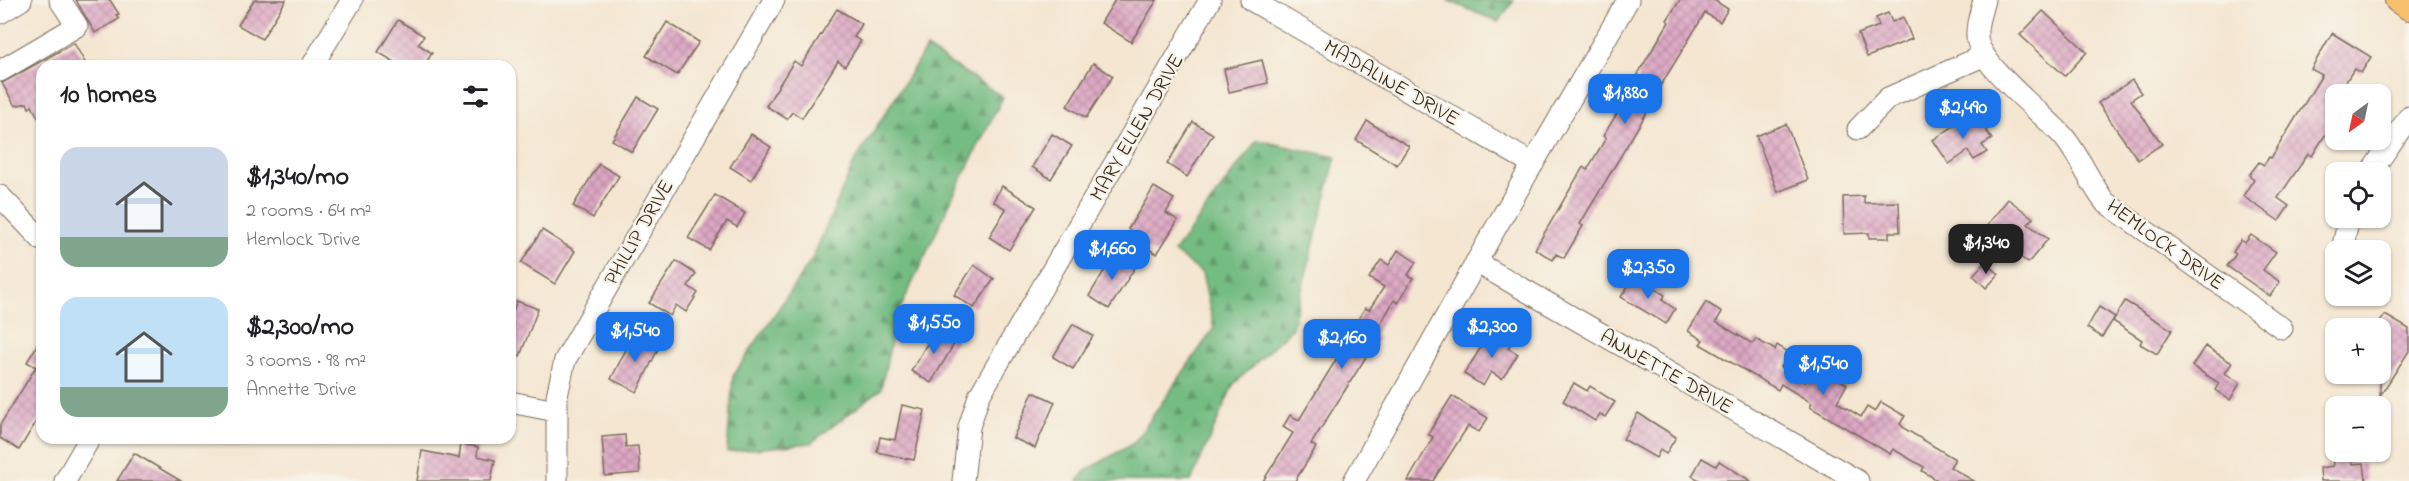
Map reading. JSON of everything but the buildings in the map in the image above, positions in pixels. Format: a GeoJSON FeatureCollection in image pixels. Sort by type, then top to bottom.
{"type":"FeatureCollection","features":[{"type":"Feature","properties":{"kind":"main road"},"geometry":{"type":"LineString","coordinates":[[2398,0],[2409,6]]}},
{"type":"Feature","properties":{"kind":"street"},"geometry":{"type":"LineString","coordinates":[[0,13],[21,0]]}},
{"type":"Feature","properties":{"kind":"street"},"geometry":{"type":"LineString","coordinates":[[0,71],[77,26],[60,0]]}},
{"type":"Feature","properties":{"kind":"street"},"geometry":{"type":"LineString","coordinates":[[316,60],[352,0]]}},
{"type":"Feature","properties":{"kind":"street","name":"PHILLIP DRIVE"},"geometry":{"type":"LineString","coordinates":[[557,481],[556,411],[565,360],[774,0]]}},
{"type":"Feature","properties":{"kind":"street","name":"MARY ELLEN DRIVE"},"geometry":{"type":"LineString","coordinates":[[963,481],[969,427],[979,396],[1210,0]]}},
{"type":"Feature","properties":{"kind":"street","name":"MADALINE DRIVE"},"geometry":{"type":"LineString","coordinates":[[1251,0],[1533,164]]}},
{"type":"Feature","properties":{"kind":"street"},"geometry":{"type":"LineString","coordinates":[[1354,481],[1476,262],[1628,0]]}},
{"type":"Feature","properties":{"kind":"street"},"geometry":{"type":"LineString","coordinates":[[1858,129],[1888,98],[1983,56],[1977,38],[1978,20],[1984,0]]}},
{"type":"Feature","properties":{"kind":"street","name":"HEMLOCK DRIVE"},"geometry":{"type":"LineString","coordinates":[[1983,56],[2063,136],[2105,202],[2283,328]]}},
{"type":"Feature","properties":{"kind":"street"},"geometry":{"type":"LineString","coordinates":[[2378,162],[2409,117]]}},
{"type":"Feature","properties":{"kind":"street"},"geometry":{"type":"LineString","coordinates":[[0,196],[36,234]]}},
{"type":"Feature","properties":{"kind":"street","name":"ANNETTE DRIVE"},"geometry":{"type":"LineString","coordinates":[[1476,262],[1858,481]]}},
{"type":"Feature","properties":{"kind":"street"},"geometry":{"type":"LineString","coordinates":[[516,403],[556,411]]}},
{"type":"Feature","properties":{"kind":"street"},"geometry":{"type":"LineString","coordinates":[[65,481],[87,444]]}},
{"type":"Feature","properties":{"kind":"green space"},"geometry":{"type":"Polygon","coordinates":[[[1447,0],[1514,0],[1498,22],[1447,0]]]}},
{"type":"Feature","properties":{"kind":"green space"},"geometry":{"type":"Polygon","coordinates":[[[926,48],[1003,97],[954,194],[896,318],[881,389],[811,443],[727,452],[733,376],[812,259],[854,163],[926,48]]]}},
{"type":"Feature","properties":{"kind":"green space"},"geometry":{"type":"Polygon","coordinates":[[[1257,140],[1336,157],[1292,328],[1233,385],[1191,481],[1078,481],[1085,471],[1134,443],[1214,328],[1202,273],[1174,252],[1257,140]]]}}]}
